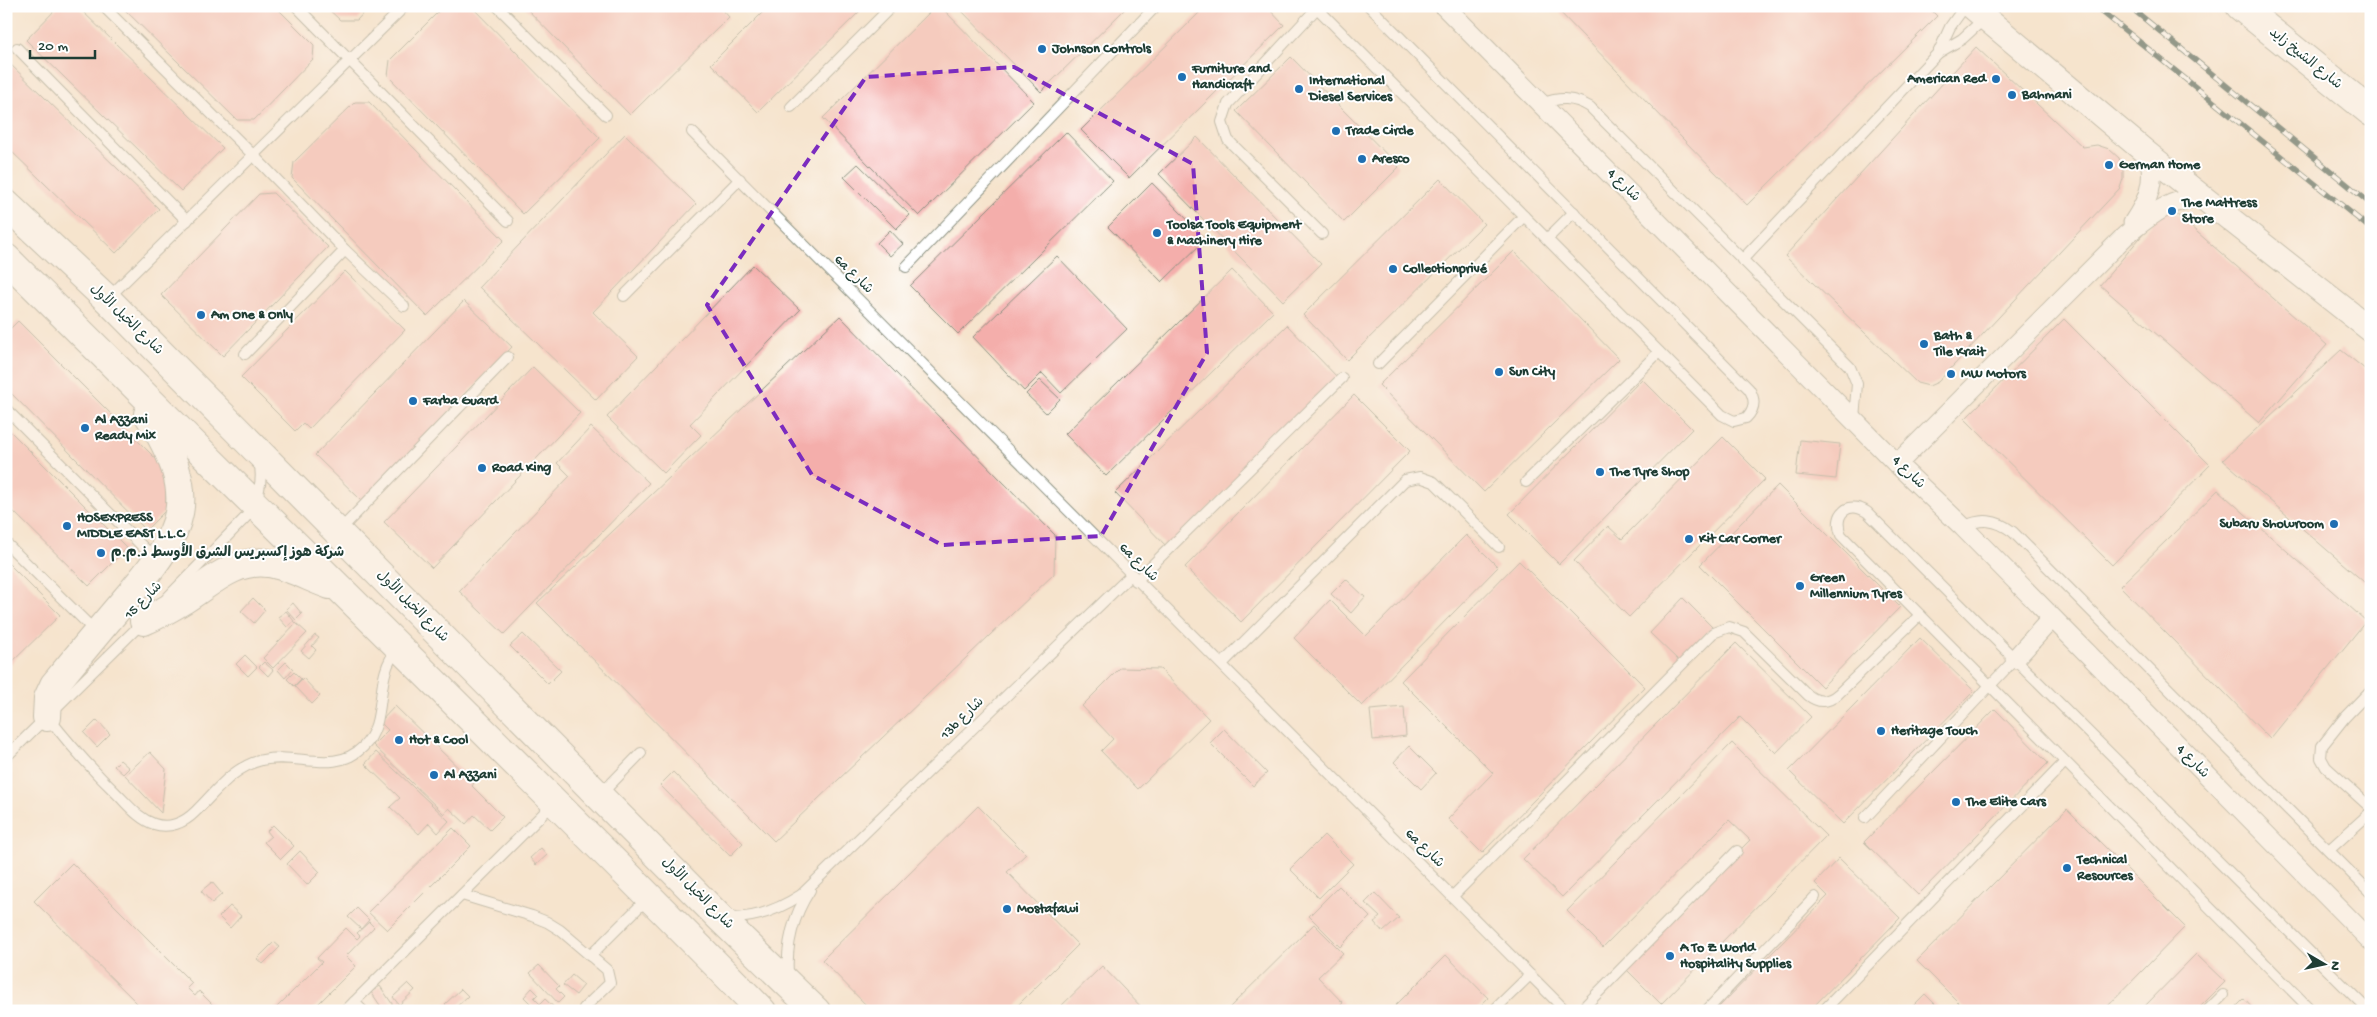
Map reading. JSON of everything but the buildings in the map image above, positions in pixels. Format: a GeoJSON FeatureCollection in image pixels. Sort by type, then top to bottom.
{"type":"FeatureCollection","features":[{"type":"Feature","properties":{"kind":"main road","name":"شارع الشيخ زايد"},"geometry":{"type":"LineString","coordinates":[[2240,6],[2371,112]]}},
{"type":"Feature","properties":{"kind":"main road","name":"شارع الخيل الأول"},"geometry":{"type":"LineString","coordinates":[[6,204],[106,299],[720,918],[816,1011]]}},
{"type":"Feature","properties":{"kind":"main road"},"geometry":{"type":"LineString","coordinates":[[6,258],[338,588],[556,801],[762,1011]]}},
{"type":"Feature","properties":{"kind":"main road"},"geometry":{"type":"LineString","coordinates":[[47,717],[50,691],[158,561],[174,530],[180,496],[179,478],[167,445],[125,377]]}},
{"type":"Feature","properties":{"kind":"main road"},"geometry":{"type":"LineString","coordinates":[[144,622],[184,600],[222,573],[244,564],[274,565],[338,588]]}},
{"type":"Feature","properties":{"kind":"street","name":"شارع 4"},"geometry":{"type":"LineString","coordinates":[[1444,6],[1854,418],[1897,464],[1963,527],[2371,942]]}},
{"type":"Feature","properties":{"kind":"street"},"geometry":{"type":"LineString","coordinates":[[1978,12],[2201,197],[2371,330]]}},
{"type":"Feature","properties":{"kind":"street"},"geometry":{"type":"LineString","coordinates":[[2126,235],[2147,201],[2152,178],[2149,154]]}},
{"type":"Feature","properties":{"kind":"street"},"geometry":{"type":"LineString","coordinates":[[1897,464],[2126,235],[2168,204],[2178,200],[2201,197]]}},
{"type":"Feature","properties":{"kind":"street"},"geometry":{"type":"LineString","coordinates":[[2015,659],[2052,618]]}},
{"type":"Feature","properties":{"kind":"lane"},"geometry":{"type":"LineString","coordinates":[[103,6],[253,155],[345,250],[404,306]]}},
{"type":"Feature","properties":{"kind":"lane"},"geometry":{"type":"LineString","coordinates":[[296,6],[508,220]]}},
{"type":"Feature","properties":{"kind":"lane"},"geometry":{"type":"LineString","coordinates":[[106,299],[405,6]]}},
{"type":"Feature","properties":{"kind":"lane"},"geometry":{"type":"LineString","coordinates":[[497,6],[606,114]]}},
{"type":"Feature","properties":{"kind":"lane"},"geometry":{"type":"LineString","coordinates":[[791,107],[892,6]]}},
{"type":"Feature","properties":{"kind":"lane"},"geometry":{"type":"LineString","coordinates":[[906,267],[1156,6]]}},
{"type":"Feature","properties":{"kind":"lane"},"geometry":{"type":"LineString","coordinates":[[1322,234],[1228,140],[1222,122],[1228,104],[1316,7],[1728,419],[1740,421],[1751,413],[1754,401],[1749,389],[1369,6]]}},
{"type":"Feature","properties":{"kind":"lane"},"geometry":{"type":"LineString","coordinates":[[1938,53],[1950,27],[1964,6]]}},
{"type":"Feature","properties":{"kind":"lane"},"geometry":{"type":"LineString","coordinates":[[1742,260],[1938,53],[1962,39],[1978,12]]}},
{"type":"Feature","properties":{"kind":"lane"},"geometry":{"type":"LineString","coordinates":[[17,48],[186,221]]}},
{"type":"Feature","properties":{"kind":"lane"},"geometry":{"type":"LineString","coordinates":[[1541,104],[1561,98],[1581,102],[1590,107],[1850,367],[1858,384],[1854,418]]}},
{"type":"Feature","properties":{"kind":"lane","name":"6a شارع"},"geometry":{"type":"LineString","coordinates":[[692,132],[1566,1011]]}},
{"type":"Feature","properties":{"kind":"lane"},"geometry":{"type":"LineString","coordinates":[[624,296],[740,179]]}},
{"type":"Feature","properties":{"kind":"lane"},"geometry":{"type":"LineString","coordinates":[[1547,239],[1574,212]]}},
{"type":"Feature","properties":{"kind":"lane"},"geometry":{"type":"LineString","coordinates":[[1378,364],[1524,216]]}},
{"type":"Feature","properties":{"kind":"lane"},"geometry":{"type":"LineString","coordinates":[[245,354],[345,250]]}},
{"type":"Feature","properties":{"kind":"lane"},"geometry":{"type":"LineString","coordinates":[[1526,482],[1659,352]]}},
{"type":"Feature","properties":{"kind":"lane"},"geometry":{"type":"LineString","coordinates":[[338,532],[508,357]]}},
{"type":"Feature","properties":{"kind":"lane","name":"13b شارع"},"geometry":{"type":"LineString","coordinates":[[720,918],[746,917],[771,911],[794,900],[814,883],[1342,378]]}},
{"type":"Feature","properties":{"kind":"lane"},"geometry":{"type":"LineString","coordinates":[[6,409],[158,561]]}},
{"type":"Feature","properties":{"kind":"lane","name":"شارع 15"},"geometry":{"type":"LineString","coordinates":[[6,757],[144,622],[246,517],[254,505],[261,481],[259,463],[252,446]]}},
{"type":"Feature","properties":{"kind":"lane"},"geometry":{"type":"LineString","coordinates":[[1222,664],[1405,480],[1420,477],[1434,482],[1499,547]]}},
{"type":"Feature","properties":{"kind":"lane"},"geometry":{"type":"LineString","coordinates":[[2312,1011],[1841,535],[1838,527],[1838,518],[1843,511],[1851,507],[1860,507],[1867,512],[2369,1011]]}},
{"type":"Feature","properties":{"kind":"lane"},"geometry":{"type":"LineString","coordinates":[[1963,527],[1978,521],[1994,521],[2013,532],[2371,893]]}},
{"type":"Feature","properties":{"kind":"lane"},"geometry":{"type":"LineString","coordinates":[[6,543],[97,633]]}},
{"type":"Feature","properties":{"kind":"lane"},"geometry":{"type":"LineString","coordinates":[[1452,896],[1713,633],[1729,627],[1744,632],[1808,695],[1820,701],[1826,701],[1838,694],[1920,615]]}},
{"type":"Feature","properties":{"kind":"lane"},"geometry":{"type":"LineString","coordinates":[[47,717],[82,760],[139,816],[156,825],[176,824],[194,813],[228,777],[255,761],[285,758],[321,762],[337,761],[352,756],[364,746],[373,733],[378,718],[384,671],[399,648]]}},
{"type":"Feature","properties":{"kind":"lane"},"geometry":{"type":"LineString","coordinates":[[1865,818],[2015,659]]}},
{"type":"Feature","properties":{"kind":"lane"},"geometry":{"type":"LineString","coordinates":[[2329,850],[2371,810],[2326,767],[2320,752],[2322,746],[2345,717],[2371,690]]}},
{"type":"Feature","properties":{"kind":"lane"},"geometry":{"type":"LineString","coordinates":[[599,796],[641,753]]}},
{"type":"Feature","properties":{"kind":"lane"},"geometry":{"type":"LineString","coordinates":[[1823,1011],[2065,762]]}},
{"type":"Feature","properties":{"kind":"lane"},"geometry":{"type":"LineString","coordinates":[[345,1011],[556,801]]}},
{"type":"Feature","properties":{"kind":"lane"},"geometry":{"type":"LineString","coordinates":[[1580,1011],[1737,851]]}},
{"type":"Feature","properties":{"kind":"lane","name":"13b شارع"},"geometry":{"type":"LineString","coordinates":[[788,982],[787,965],[792,930],[801,906],[814,883]]}},
{"type":"Feature","properties":{"kind":"lane"},"geometry":{"type":"LineString","coordinates":[[462,895],[547,922],[560,930],[607,970],[611,979],[608,987],[584,1008]]}},
{"type":"Feature","properties":{"kind":"lane"},"geometry":{"type":"LineString","coordinates":[[590,956],[650,896]]}},
{"type":"Feature","properties":{"kind":"lane"},"geometry":{"type":"LineString","coordinates":[[1706,1011],[1815,897]]}},
{"type":"Feature","properties":{"kind":"lane"},"geometry":{"type":"LineString","coordinates":[[1493,1011],[1530,975]]}},
{"type":"Feature","properties":{"kind":"lane"},"geometry":{"type":"LineString","coordinates":[[2207,1011],[2223,996]]}},
{"type":"Feature","properties":{"kind":"lane"},"geometry":{"type":"LineString","coordinates":[[354,1002],[363,1011]]}},
{"type":"Feature","properties":{"kind":"highlighted area"},"geometry":{"type":"Polygon","coordinates":[[[1014,67],[1193,164],[1207,353],[1101,536],[942,545],[812,475],[707,305],[866,77],[1014,67]]]}},
{"type":"Feature","properties":{"kind":"railway"},"geometry":{"type":"LineString","coordinates":[[2095,6],[2371,229]]}},
{"type":"Feature","properties":{"kind":"railway"},"geometry":{"type":"LineString","coordinates":[[2129,6],[2371,204]]}},
{"type":"Feature","properties":{"kind":"place","name":"Johnson Controls"},"geometry":{"type":"Point","coordinates":[1042,49]}},
{"type":"Feature","properties":{"kind":"place","name":"Furniture and Handicraft"},"geometry":{"type":"Point","coordinates":[1182,77]}},
{"type":"Feature","properties":{"kind":"place","name":"American Red"},"geometry":{"type":"Point","coordinates":[1996,79]}},
{"type":"Feature","properties":{"kind":"place","name":"International Diesel Services"},"geometry":{"type":"Point","coordinates":[1299,89]}},
{"type":"Feature","properties":{"kind":"place","name":"Bahmani"},"geometry":{"type":"Point","coordinates":[2012,95]}},
{"type":"Feature","properties":{"kind":"place","name":"Trade Circle"},"geometry":{"type":"Point","coordinates":[1336,131]}},
{"type":"Feature","properties":{"kind":"place","name":"Aresco"},"geometry":{"type":"Point","coordinates":[1362,159]}},
{"type":"Feature","properties":{"kind":"place","name":"German Home"},"geometry":{"type":"Point","coordinates":[2109,165]}},
{"type":"Feature","properties":{"kind":"place","name":"The Mattress Store"},"geometry":{"type":"Point","coordinates":[2172,211]}},
{"type":"Feature","properties":{"kind":"place","name":"Toolsa Tools Equipment & Machinery Hire"},"geometry":{"type":"Point","coordinates":[1157,233]}},
{"type":"Feature","properties":{"kind":"place","name":"Collectionprivé"},"geometry":{"type":"Point","coordinates":[1393,269]}},
{"type":"Feature","properties":{"kind":"place","name":"Am One & Only"},"geometry":{"type":"Point","coordinates":[201,315]}},
{"type":"Feature","properties":{"kind":"place","name":"Bath & Tile Krait"},"geometry":{"type":"Point","coordinates":[1924,344]}},
{"type":"Feature","properties":{"kind":"place","name":"Sun City"},"geometry":{"type":"Point","coordinates":[1499,372]}},
{"type":"Feature","properties":{"kind":"place","name":"MW Motors"},"geometry":{"type":"Point","coordinates":[1951,374]}},
{"type":"Feature","properties":{"kind":"place","name":"Farba Guard"},"geometry":{"type":"Point","coordinates":[413,401]}},
{"type":"Feature","properties":{"kind":"place","name":"Al Azzani Ready Mix"},"geometry":{"type":"Point","coordinates":[85,428]}},
{"type":"Feature","properties":{"kind":"place","name":"Road King"},"geometry":{"type":"Point","coordinates":[482,468]}},
{"type":"Feature","properties":{"kind":"place","name":"The Tyre Shop"},"geometry":{"type":"Point","coordinates":[1600,472]}},
{"type":"Feature","properties":{"kind":"place","name":"Subaru Showroom"},"geometry":{"type":"Point","coordinates":[2334,524]}},
{"type":"Feature","properties":{"kind":"place","name":"HOSEXPRESS MIDDLE EAST L.L.C"},"geometry":{"type":"Point","coordinates":[67,526]}},
{"type":"Feature","properties":{"kind":"place","name":"Kit Car Corner"},"geometry":{"type":"Point","coordinates":[1689,539]}},
{"type":"Feature","properties":{"kind":"place","name":"شركة هوز إكسبريس الشرق الأوسط ذ.م.م"},"geometry":{"type":"Point","coordinates":[101,553]}},
{"type":"Feature","properties":{"kind":"place","name":"Green Millennium Tyres"},"geometry":{"type":"Point","coordinates":[1800,586]}},
{"type":"Feature","properties":{"kind":"place","name":"Heritage Touch"},"geometry":{"type":"Point","coordinates":[1881,731]}},
{"type":"Feature","properties":{"kind":"place","name":"Hot & Cool"},"geometry":{"type":"Point","coordinates":[399,740]}},
{"type":"Feature","properties":{"kind":"place","name":"Al Azzani"},"geometry":{"type":"Point","coordinates":[434,775]}},
{"type":"Feature","properties":{"kind":"place","name":"The Elite Cars"},"geometry":{"type":"Point","coordinates":[1956,802]}},
{"type":"Feature","properties":{"kind":"place","name":"Technical Resources"},"geometry":{"type":"Point","coordinates":[2067,868]}},
{"type":"Feature","properties":{"kind":"place","name":"Mostafawi"},"geometry":{"type":"Point","coordinates":[1007,909]}},
{"type":"Feature","properties":{"kind":"place","name":"A To Z World Hospitality Supplies"},"geometry":{"type":"Point","coordinates":[1670,956]}}]}
